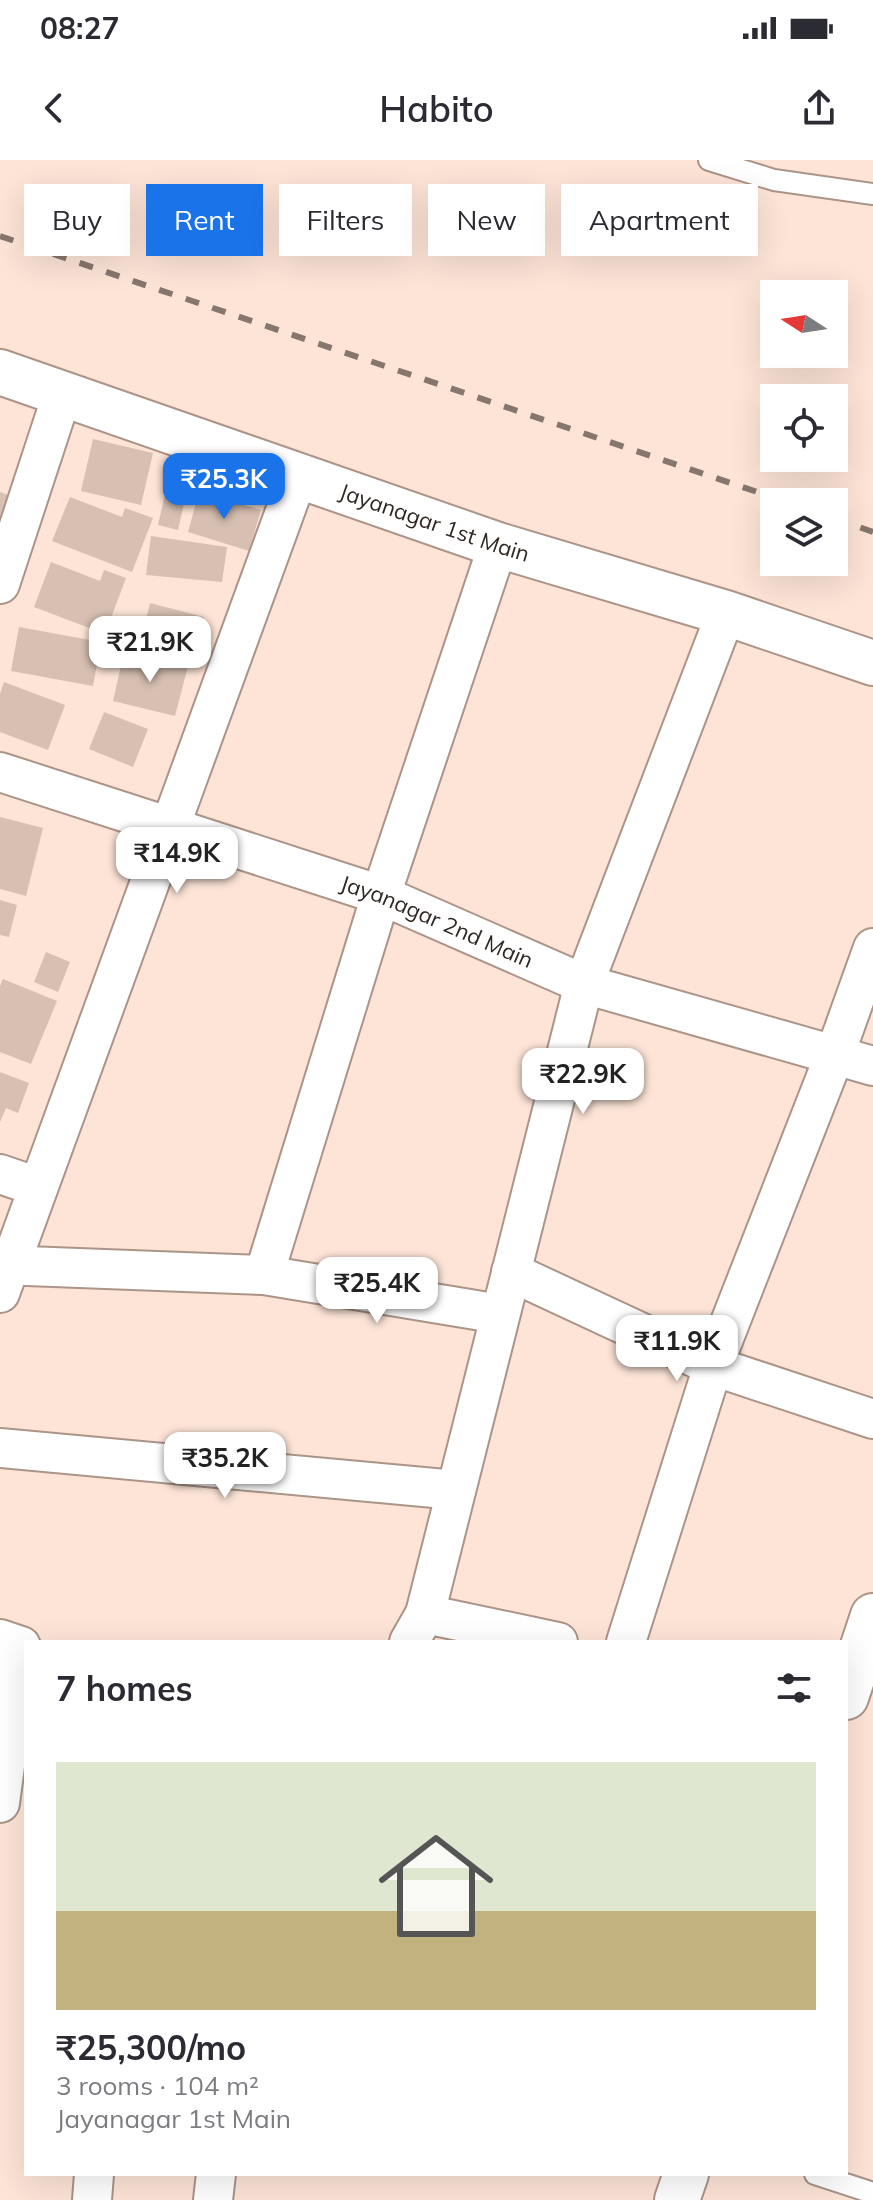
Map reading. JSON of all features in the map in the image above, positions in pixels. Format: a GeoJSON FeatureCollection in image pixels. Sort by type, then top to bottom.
{"type":"FeatureCollection","features":[{"type":"Feature","properties":{"kind":"street","name":"Jayanagar 1st Main"},"geometry":{"type":"LineString","coordinates":[[0,372],[498,545],[726,613],[873,663]]}},
{"type":"Feature","properties":{"kind":"street"},"geometry":{"type":"LineString","coordinates":[[0,584],[62,395]]}},
{"type":"Feature","properties":{"kind":"street"},"geometry":{"type":"LineString","coordinates":[[298,476],[38,1187],[3,1274],[264,1275],[500,1314]]}},
{"type":"Feature","properties":{"kind":"street"},"geometry":{"type":"LineString","coordinates":[[264,1275],[381,895],[498,545]]}},
{"type":"Feature","properties":{"kind":"street"},"geometry":{"type":"LineString","coordinates":[[540,1640],[417,1628],[456,1490],[584,984],[726,613]]}},
{"type":"Feature","properties":{"kind":"street","name":"Jayanagar 2nd Main"},"geometry":{"type":"LineString","coordinates":[[0,772],[381,895],[584,984],[873,1066]]}},
{"type":"Feature","properties":{"kind":"street"},"geometry":{"type":"LineString","coordinates":[[627,1640],[713,1366],[835,1054],[873,948]]}},
{"type":"Feature","properties":{"kind":"street"},"geometry":{"type":"LineString","coordinates":[[0,1174],[38,1187]]}},
{"type":"Feature","properties":{"kind":"street"},"geometry":{"type":"LineString","coordinates":[[511,1272],[713,1366],[873,1419]]}},
{"type":"Feature","properties":{"kind":"street"},"geometry":{"type":"LineString","coordinates":[[0,1448],[456,1490]]}},
{"type":"Feature","properties":{"kind":"street"},"geometry":{"type":"LineString","coordinates":[[849,1681],[873,1616]]}},
{"type":"Feature","properties":{"kind":"street"},"geometry":{"type":"LineString","coordinates":[[0,1803],[16,1644]]}},
{"type":"Feature","properties":{"kind":"street"},"geometry":{"type":"LineString","coordinates":[[92,2200],[94,2176]]}},
{"type":"Feature","properties":{"kind":"street"},"geometry":{"type":"LineString","coordinates":[[213,2200],[216,2176]]}},
{"type":"Feature","properties":{"kind":"street"},"geometry":{"type":"LineString","coordinates":[[677,2200],[685,2176]]}},
{"type":"Feature","properties":{"kind":"lane"},"geometry":{"type":"LineString","coordinates":[[709,160],[774,180],[873,194]]}},
{"type":"Feature","properties":{"kind":"lane"},"geometry":{"type":"LineString","coordinates":[[821,2176],[873,2193]]}},
{"type":"Feature","properties":{"kind":"building"},"geometry":{"type":"Polygon","coordinates":[[[93,439],[153,453],[141,505],[81,491],[93,439]]]}},
{"type":"Feature","properties":{"kind":"building"},"geometry":{"type":"Polygon","coordinates":[[[166,490],[186,495],[178,530],[158,525],[166,490]]]}},
{"type":"Feature","properties":{"kind":"building"},"geometry":{"type":"Polygon","coordinates":[[[0,492],[11,496],[0,525],[0,492]]]}},
{"type":"Feature","properties":{"kind":"building"},"geometry":{"type":"Polygon","coordinates":[[[199,492],[261,510],[249,551],[188,532],[199,492]]]}},
{"type":"Feature","properties":{"kind":"building"},"geometry":{"type":"Polygon","coordinates":[[[70,497],[122,517],[125,508],[153,518],[132,572],[52,541],[70,497]]]}},
{"type":"Feature","properties":{"kind":"building"},"geometry":{"type":"Polygon","coordinates":[[[151,536],[227,547],[222,582],[146,575],[151,536]]]}},
{"type":"Feature","properties":{"kind":"building"},"geometry":{"type":"Polygon","coordinates":[[[51,562],[100,581],[104,570],[126,578],[105,634],[34,607],[51,562]]]}},
{"type":"Feature","properties":{"kind":"building"},"geometry":{"type":"Polygon","coordinates":[[[150,603],[204,617],[194,658],[140,645],[150,603]]]}},
{"type":"Feature","properties":{"kind":"building"},"geometry":{"type":"Polygon","coordinates":[[[19,627],[101,642],[93,686],[11,671],[19,627]]]}},
{"type":"Feature","properties":{"kind":"building"},"geometry":{"type":"Polygon","coordinates":[[[124,652],[188,666],[175,716],[113,701],[124,652]]]}},
{"type":"Feature","properties":{"kind":"building"},"geometry":{"type":"Polygon","coordinates":[[[4,682],[65,705],[48,750],[0,732],[0,694],[4,682]]]}},
{"type":"Feature","properties":{"kind":"building"},"geometry":{"type":"Polygon","coordinates":[[[104,712],[148,729],[133,767],[89,749],[104,712]]]}},
{"type":"Feature","properties":{"kind":"building"},"geometry":{"type":"Polygon","coordinates":[[[0,817],[43,828],[26,896],[0,889],[0,817]]]}},
{"type":"Feature","properties":{"kind":"building"},"geometry":{"type":"Polygon","coordinates":[[[0,900],[17,905],[9,937],[0,935],[0,900]]]}},
{"type":"Feature","properties":{"kind":"building"},"geometry":{"type":"Polygon","coordinates":[[[46,952],[70,962],[58,992],[34,982],[46,952]]]}},
{"type":"Feature","properties":{"kind":"building"},"geometry":{"type":"Polygon","coordinates":[[[3,979],[57,1001],[31,1064],[0,1052],[0,986],[3,979]]]}},
{"type":"Feature","properties":{"kind":"building"},"geometry":{"type":"Polygon","coordinates":[[[0,1072],[29,1083],[18,1113],[6,1108],[0,1122],[0,1072]]]}},
{"type":"Feature","properties":{"kind":"railway"},"geometry":{"type":"LineString","coordinates":[[0,236],[760,493]]}},
{"type":"Feature","properties":{"kind":"railway"},"geometry":{"type":"LineString","coordinates":[[848,523],[873,532]]}}]}
